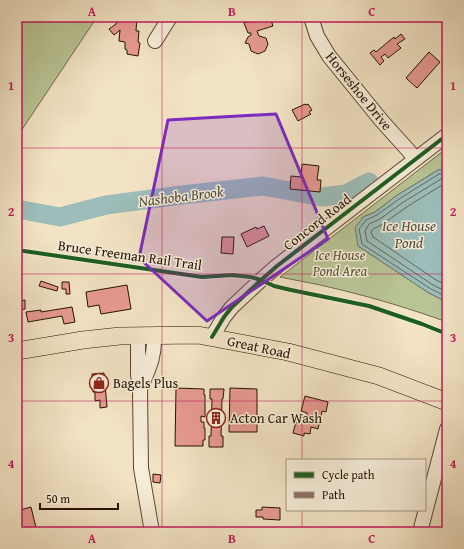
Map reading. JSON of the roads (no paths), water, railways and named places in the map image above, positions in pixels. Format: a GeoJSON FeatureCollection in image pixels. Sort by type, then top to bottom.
{"type":"FeatureCollection","features":[{"type":"Feature","properties":{"kind":"main road","name":"Great Road"},"geometry":{"type":"LineString","coordinates":[[17,350],[120,336],[198,335],[288,352],[379,376],[447,402]]}},
{"type":"Feature","properties":{"kind":"street"},"geometry":{"type":"LineString","coordinates":[[155,41],[170,17]]}},
{"type":"Feature","properties":{"kind":"street","name":"Horseshoe Drive"},"geometry":{"type":"LineString","coordinates":[[311,17],[317,36],[329,56],[381,120],[416,159]]}},
{"type":"Feature","properties":{"kind":"street","name":"Concord Road"},"geometry":{"type":"LineString","coordinates":[[212,337],[232,307],[277,266],[447,135]]}},
{"type":"Feature","properties":{"kind":"street"},"geometry":{"type":"LineString","coordinates":[[146,336],[154,346],[150,365],[140,389],[141,468],[152,532]]}},
{"type":"Feature","properties":{"kind":"street"},"geometry":{"type":"LineString","coordinates":[[426,509],[447,429]]}},
{"type":"Feature","properties":{"kind":"street"},"geometry":{"type":"LineString","coordinates":[[420,532],[426,511]]}},
{"type":"Feature","properties":{"kind":"water","name":"Ice House Pond"},"geometry":{"type":"Polygon","coordinates":[[[447,169],[447,302],[429,293],[358,246],[355,228],[363,217],[375,212],[396,196],[438,170],[447,169]]]}},
{"type":"Feature","properties":{"kind":"waterway","name":"Nashoba Brook"},"geometry":{"type":"LineString","coordinates":[[17,209],[60,217],[106,205],[263,186],[322,197],[346,194],[369,182]]}},
{"type":"Feature","properties":{"kind":"place","name":"Bagels Plus"},"geometry":{"type":"Point","coordinates":[99,383]}},
{"type":"Feature","properties":{"kind":"place","name":"Acton Car Wash"},"geometry":{"type":"Point","coordinates":[216,418]}},
{"type":"Feature","properties":{"kind":"park label","name":"Ice House Pond Area"},"geometry":{"type":"Point","coordinates":[340,264]}}]}
